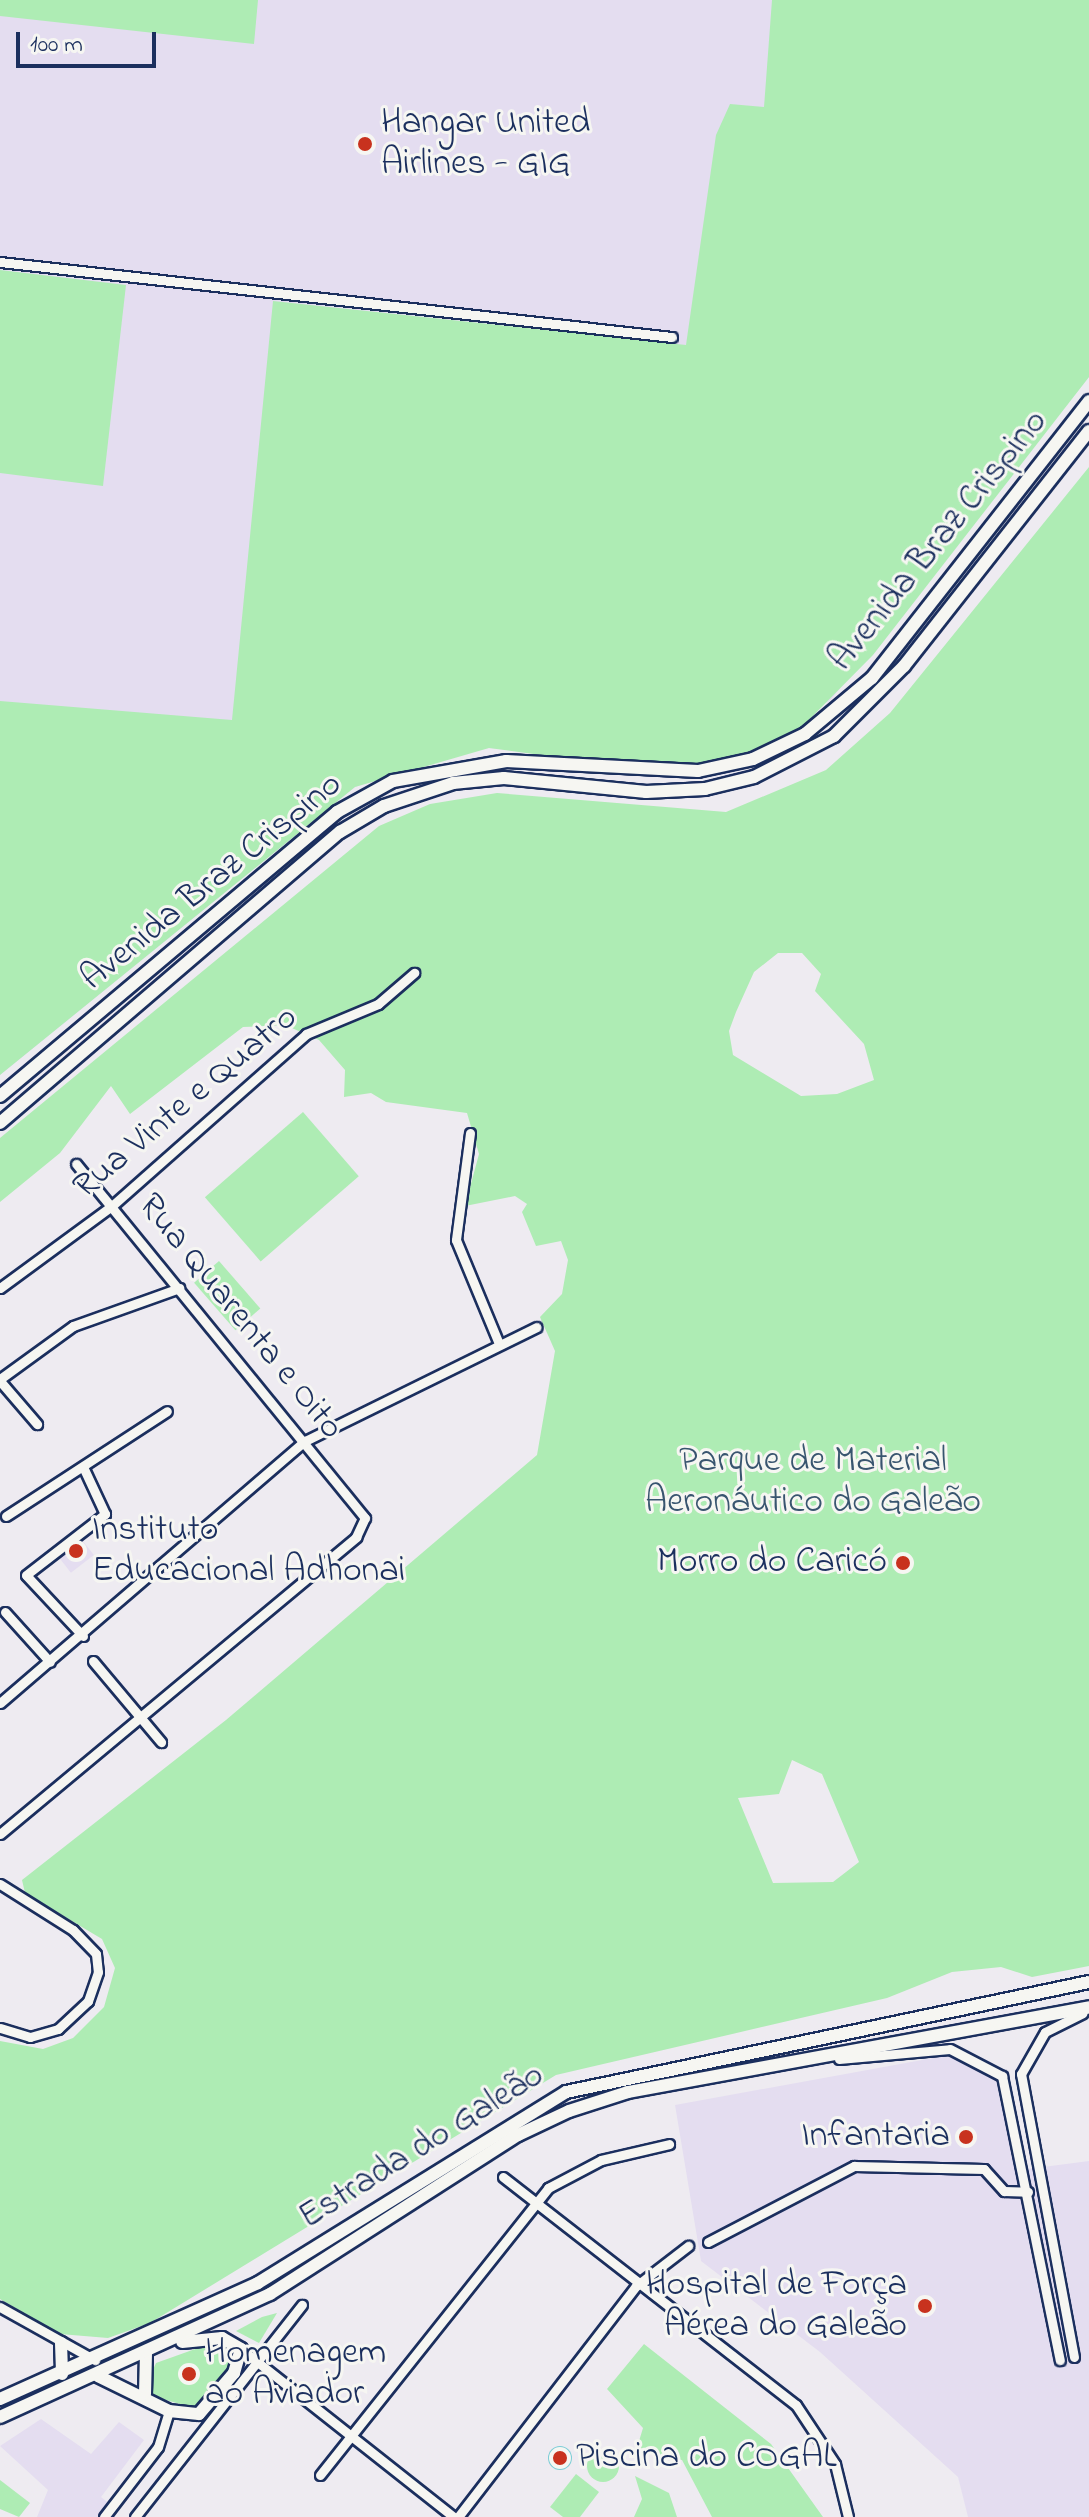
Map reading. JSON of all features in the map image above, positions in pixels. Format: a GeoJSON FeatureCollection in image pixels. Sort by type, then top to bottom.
{"type":"FeatureCollection","features":[{"type":"Feature","properties":{"kind":"main road","name":"Avenida Braz Crispino"},"geometry":{"type":"LineString","coordinates":[[0,1096],[337,812],[393,781],[506,761],[698,771],[753,759],[805,734],[872,678],[1089,401]]}},
{"type":"Feature","properties":{"kind":"main road","name":"Avenida Braz Crispino"},"geometry":{"type":"LineString","coordinates":[[0,1123],[331,839],[384,806],[453,783],[504,778],[646,792],[705,789],[775,769],[834,736],[904,666],[1089,431]]}},
{"type":"Feature","properties":{"kind":"main road","name":"Estrada do Galeão"},"geometry":{"type":"LineString","coordinates":[[0,2399],[96,2360],[258,2283],[566,2092],[1089,1982]]}},
{"type":"Feature","properties":{"kind":"main road","name":"Estrada do Galeão"},"geometry":{"type":"LineString","coordinates":[[0,2417],[175,2343],[299,2278],[545,2121],[628,2092],[800,2064],[1089,2009]]}},
{"type":"Feature","properties":{"kind":"main road"},"geometry":{"type":"LineString","coordinates":[[61,2343],[66,2372],[98,2376],[145,2394],[169,2411],[207,2409],[239,2365],[241,2349],[222,2338],[175,2343]]}},
{"type":"Feature","properties":{"kind":"main road"},"geometry":{"type":"LineString","coordinates":[[145,2394],[146,2354]]}},
{"type":"Feature","properties":{"kind":"main road"},"geometry":{"type":"LineString","coordinates":[[96,2360],[122,2365]]}},
{"type":"Feature","properties":{"kind":"street"},"geometry":{"type":"LineString","coordinates":[[0,262],[672,337]]}},
{"type":"Feature","properties":{"kind":"street","name":"Rua Vinte e Quatro"},"geometry":{"type":"LineString","coordinates":[[0,1288],[113,1205],[306,1034],[378,1004],[414,973]]}},
{"type":"Feature","properties":{"kind":"street"},"geometry":{"type":"LineString","coordinates":[[470,1133],[456,1240],[499,1344]]}},
{"type":"Feature","properties":{"kind":"street","name":"Rua Quarenta e Oito"},"geometry":{"type":"LineString","coordinates":[[76,1164],[361,1505],[364,1524],[356,1537],[140,1716]]}},
{"type":"Feature","properties":{"kind":"street"},"geometry":{"type":"LineString","coordinates":[[37,1424],[1,1386],[73,1326],[179,1288]]}},
{"type":"Feature","properties":{"kind":"street"},"geometry":{"type":"LineString","coordinates":[[0,1703],[83,1636],[305,1441],[537,1327]]}},
{"type":"Feature","properties":{"kind":"street"},"geometry":{"type":"LineString","coordinates":[[6,1516],[84,1469],[167,1411]]}},
{"type":"Feature","properties":{"kind":"street"},"geometry":{"type":"LineString","coordinates":[[83,1636],[26,1575],[105,1514],[84,1469]]}},
{"type":"Feature","properties":{"kind":"street"},"geometry":{"type":"LineString","coordinates":[[5,1612],[50,1662]]}},
{"type":"Feature","properties":{"kind":"street"},"geometry":{"type":"LineString","coordinates":[[93,1661],[161,1742]]}},
{"type":"Feature","properties":{"kind":"street"},"geometry":{"type":"LineString","coordinates":[[0,1834],[140,1716]]}},
{"type":"Feature","properties":{"kind":"street"},"geometry":{"type":"LineString","coordinates":[[0,1884],[73,1930],[96,1954],[93,1993],[58,2029],[30,2037],[0,2028]]}},
{"type":"Feature","properties":{"kind":"street"},"geometry":{"type":"LineString","coordinates":[[1074,2357],[1021,2074],[1045,2032],[1089,2009]]}},
{"type":"Feature","properties":{"kind":"street"},"geometry":{"type":"LineString","coordinates":[[800,2064],[950,2049],[989,2064],[1002,2076],[1060,2360]]}},
{"type":"Feature","properties":{"kind":"street"},"geometry":{"type":"LineString","coordinates":[[320,2475],[536,2207],[570,2172],[669,2144]]}},
{"type":"Feature","properties":{"kind":"street"},"geometry":{"type":"LineString","coordinates":[[708,2242],[854,2166],[984,2169],[1004,2191],[1028,2192]]}},
{"type":"Feature","properties":{"kind":"street"},"geometry":{"type":"LineString","coordinates":[[503,2177],[636,2286],[796,2405],[835,2464],[848,2517]]}},
{"type":"Feature","properties":{"kind":"street"},"geometry":{"type":"LineString","coordinates":[[241,2349],[456,2517],[636,2286],[688,2246]]}},
{"type":"Feature","properties":{"kind":"street"},"geometry":{"type":"LineString","coordinates":[[135,2517],[302,2305]]}},
{"type":"Feature","properties":{"kind":"street"},"geometry":{"type":"LineString","coordinates":[[0,2307],[96,2360]]}},
{"type":"Feature","properties":{"kind":"street"},"geometry":{"type":"LineString","coordinates":[[239,2365],[259,2363]]}},
{"type":"Feature","properties":{"kind":"street"},"geometry":{"type":"LineString","coordinates":[[104,2517],[158,2447],[169,2411]]}},
{"type":"Feature","properties":{"kind":"shaded area"},"geometry":{"type":"Polygon","coordinates":[[[0,0],[1089,0],[1089,377],[829,702],[539,753],[489,748],[442,756],[355,787],[0,1075],[0,0]]]}},
{"type":"Feature","properties":{"kind":"shaded area","name":"Instituto Educacional Adhonai"},"geometry":{"type":"Polygon","coordinates":[[[79,1536],[94,1555],[71,1573],[56,1554],[79,1536]]]}},
{"type":"Feature","properties":{"kind":"shaded area","name":"Hospital de Força Aérea do Galeão"},"geometry":{"type":"Polygon","coordinates":[[[944,2056],[964,2056],[998,2079],[1020,2170],[1089,2161],[1089,2517],[968,2517],[958,2477],[820,2352],[701,2261],[675,2105],[944,2056]]]}},
{"type":"Feature","properties":{"kind":"shaded area"},"geometry":{"type":"Polygon","coordinates":[[[41,2419],[91,2454],[119,2422],[144,2440],[101,2497],[111,2505],[101,2517],[37,2517],[48,2490],[0,2446],[41,2419]]]}},
{"type":"Feature","properties":{"kind":"green space"},"geometry":{"type":"Polygon","coordinates":[[[0,0],[258,0],[254,44],[0,16],[0,0]]]}},
{"type":"Feature","properties":{"kind":"green space"},"geometry":{"type":"Polygon","coordinates":[[[772,0],[1089,0],[1089,377],[873,655],[795,734],[719,763],[643,769],[489,748],[355,787],[0,1075],[0,701],[232,720],[273,301],[686,345],[716,135],[730,104],[764,107],[772,0]]]}},
{"type":"Feature","properties":{"kind":"green space"},"geometry":{"type":"Polygon","coordinates":[[[0,270],[126,285],[103,486],[0,473],[0,270]]]}},
{"type":"Feature","properties":{"kind":"green space","name":"Parque de Material Aeronáutico do Galeão"},"geometry":{"type":"Polygon","coordinates":[[[1089,467],[1089,1966],[1032,1977],[1001,1967],[952,1972],[887,1998],[556,2075],[150,2323],[108,2338],[60,2334],[0,2299],[0,2041],[43,2049],[73,2038],[104,2007],[115,1968],[102,1939],[25,1893],[22,1880],[226,1720],[537,1455],[555,1351],[540,1317],[562,1294],[568,1260],[561,1241],[536,1246],[522,1212],[527,1204],[515,1196],[465,1206],[479,1154],[467,1113],[386,1102],[371,1093],[344,1097],[345,1070],[319,1040],[285,1025],[243,1027],[130,1114],[111,1086],[60,1153],[0,1202],[0,1138],[379,826],[430,804],[497,793],[726,812],[826,770],[890,713],[1089,467]],[[778,953],[754,972],[736,1012],[729,1031],[733,1055],[801,1096],[837,1094],[874,1080],[864,1044],[815,991],[821,974],[802,953],[778,953]],[[792,1760],[779,1794],[738,1798],[773,1883],[833,1882],[859,1862],[822,1774],[792,1760]]]}},
{"type":"Feature","properties":{"kind":"green space"},"geometry":{"type":"Polygon","coordinates":[[[303,1112],[359,1176],[261,1261],[205,1197],[303,1112]]]}},
{"type":"Feature","properties":{"kind":"green space"},"geometry":{"type":"Polygon","coordinates":[[[219,1261],[260,1309],[235,1330],[194,1283],[219,1261]]]}},
{"type":"Feature","properties":{"kind":"green space"},"geometry":{"type":"Polygon","coordinates":[[[277,2313],[259,2343],[236,2331],[262,2317],[277,2313]]]}},
{"type":"Feature","properties":{"kind":"green space"},"geometry":{"type":"Polygon","coordinates":[[[212,2343],[235,2354],[206,2402],[194,2408],[152,2396],[146,2385],[156,2363],[212,2343]]]}},
{"type":"Feature","properties":{"kind":"green space"},"geometry":{"type":"Polygon","coordinates":[[[644,2344],[771,2444],[823,2517],[712,2517],[682,2460],[636,2451],[643,2428],[607,2389],[644,2344]]]}},
{"type":"Feature","properties":{"kind":"green space"},"geometry":{"type":"Polygon","coordinates":[[[603,2450],[614,2455],[619,2466],[614,2477],[603,2482],[592,2477],[587,2466],[592,2455],[603,2450]]]}},
{"type":"Feature","properties":{"kind":"green space"},"geometry":{"type":"Polygon","coordinates":[[[576,2474],[599,2492],[580,2517],[563,2517],[550,2507],[576,2474]]]}},
{"type":"Feature","properties":{"kind":"green space"},"geometry":{"type":"Polygon","coordinates":[[[635,2476],[669,2493],[677,2517],[634,2517],[642,2499],[635,2476]]]}},
{"type":"Feature","properties":{"kind":"green space"},"geometry":{"type":"Polygon","coordinates":[[[0,2480],[30,2503],[19,2517],[0,2509],[0,2480]]]}},
{"type":"Feature","properties":{"kind":"water","name":"Piscina do COGAL"},"geometry":{"type":"Polygon","coordinates":[[[560,2446],[571,2453],[572,2458],[565,2469],[560,2470],[549,2463],[548,2458],[555,2447],[560,2446]]]}},
{"type":"Feature","properties":{"kind":"place","name":"Hangar United Airlines - GIG"},"geometry":{"type":"Point","coordinates":[365,144]}},
{"type":"Feature","properties":{"kind":"place","name":"Instituto Educacional Adhonai"},"geometry":{"type":"Point","coordinates":[76,1551]}},
{"type":"Feature","properties":{"kind":"place","name":"Morro do Caricó"},"geometry":{"type":"Point","coordinates":[903,1563]}},
{"type":"Feature","properties":{"kind":"place","name":"Infantaria"},"geometry":{"type":"Point","coordinates":[966,2137]}},
{"type":"Feature","properties":{"kind":"place","name":"Hospital de Força Aérea do Galeão"},"geometry":{"type":"Point","coordinates":[925,2306]}},
{"type":"Feature","properties":{"kind":"place","name":"Homenagem ao Aviador"},"geometry":{"type":"Point","coordinates":[189,2374]}},
{"type":"Feature","properties":{"kind":"place","name":"Piscina do COGAL"},"geometry":{"type":"Point","coordinates":[560,2458]}}]}
